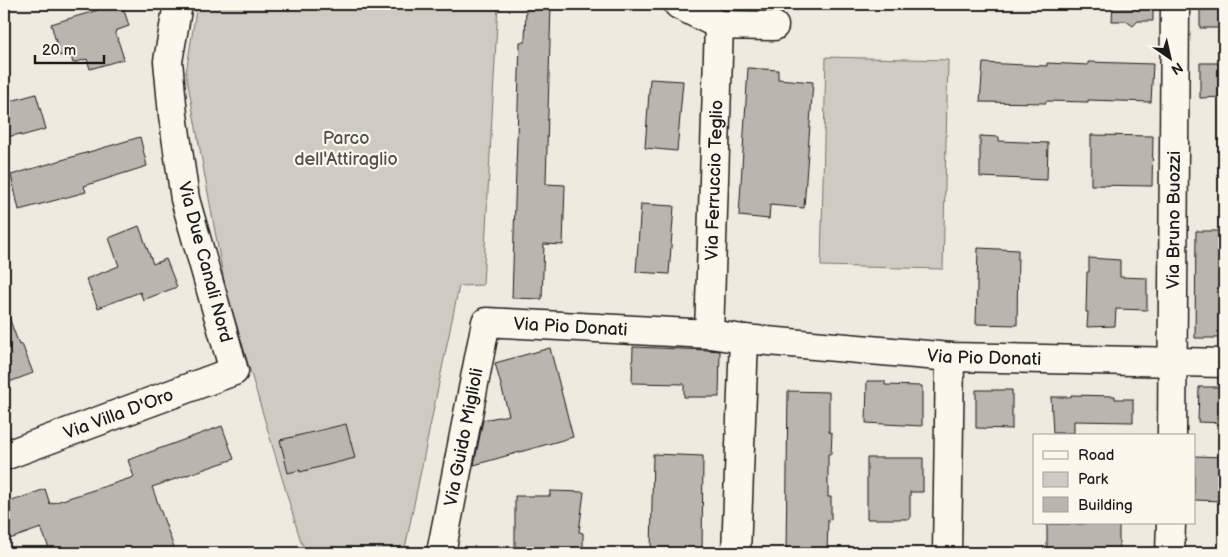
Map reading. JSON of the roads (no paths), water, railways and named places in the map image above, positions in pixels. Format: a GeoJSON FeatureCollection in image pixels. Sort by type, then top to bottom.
{"type":"FeatureCollection","features":[{"type":"Feature","properties":{"kind":"street","name":"Via Due Canali Nord"},"geometry":{"type":"LineString","coordinates":[[178,4],[168,61],[173,115],[185,199],[234,371]]}},
{"type":"Feature","properties":{"kind":"street"},"geometry":{"type":"LineString","coordinates":[[678,4],[678,6],[719,26],[774,26]]}},
{"type":"Feature","properties":{"kind":"street","name":"Via Bruno Buozzi"},"geometry":{"type":"LineString","coordinates":[[1172,434],[1175,4]]}},
{"type":"Feature","properties":{"kind":"street","name":"Via Ferruccio Teglio"},"geometry":{"type":"LineString","coordinates":[[709,334],[719,26]]}},
{"type":"Feature","properties":{"kind":"street","name":"Via Pio Donati"},"geometry":{"type":"LineString","coordinates":[[486,322],[709,334],[744,339],[950,357],[1224,364]]}},
{"type":"Feature","properties":{"kind":"street","name":"Via Guido Miglioli"},"geometry":{"type":"LineString","coordinates":[[441,553],[486,322]]}},
{"type":"Feature","properties":{"kind":"street"},"geometry":{"type":"LineString","coordinates":[[736,553],[744,339]]}},
{"type":"Feature","properties":{"kind":"street"},"geometry":{"type":"LineString","coordinates":[[947,553],[950,357]]}},
{"type":"Feature","properties":{"kind":"street","name":"Via Villa D'Oro"},"geometry":{"type":"LineString","coordinates":[[4,456],[234,371]]}},
{"type":"Feature","properties":{"kind":"street"},"geometry":{"type":"LineString","coordinates":[[1170,553],[1171,524]]}},
{"type":"Feature","properties":{"kind":"park label","name":"Parco dell'Attiraglio"},"geometry":{"type":"Point","coordinates":[346,148]}}]}
